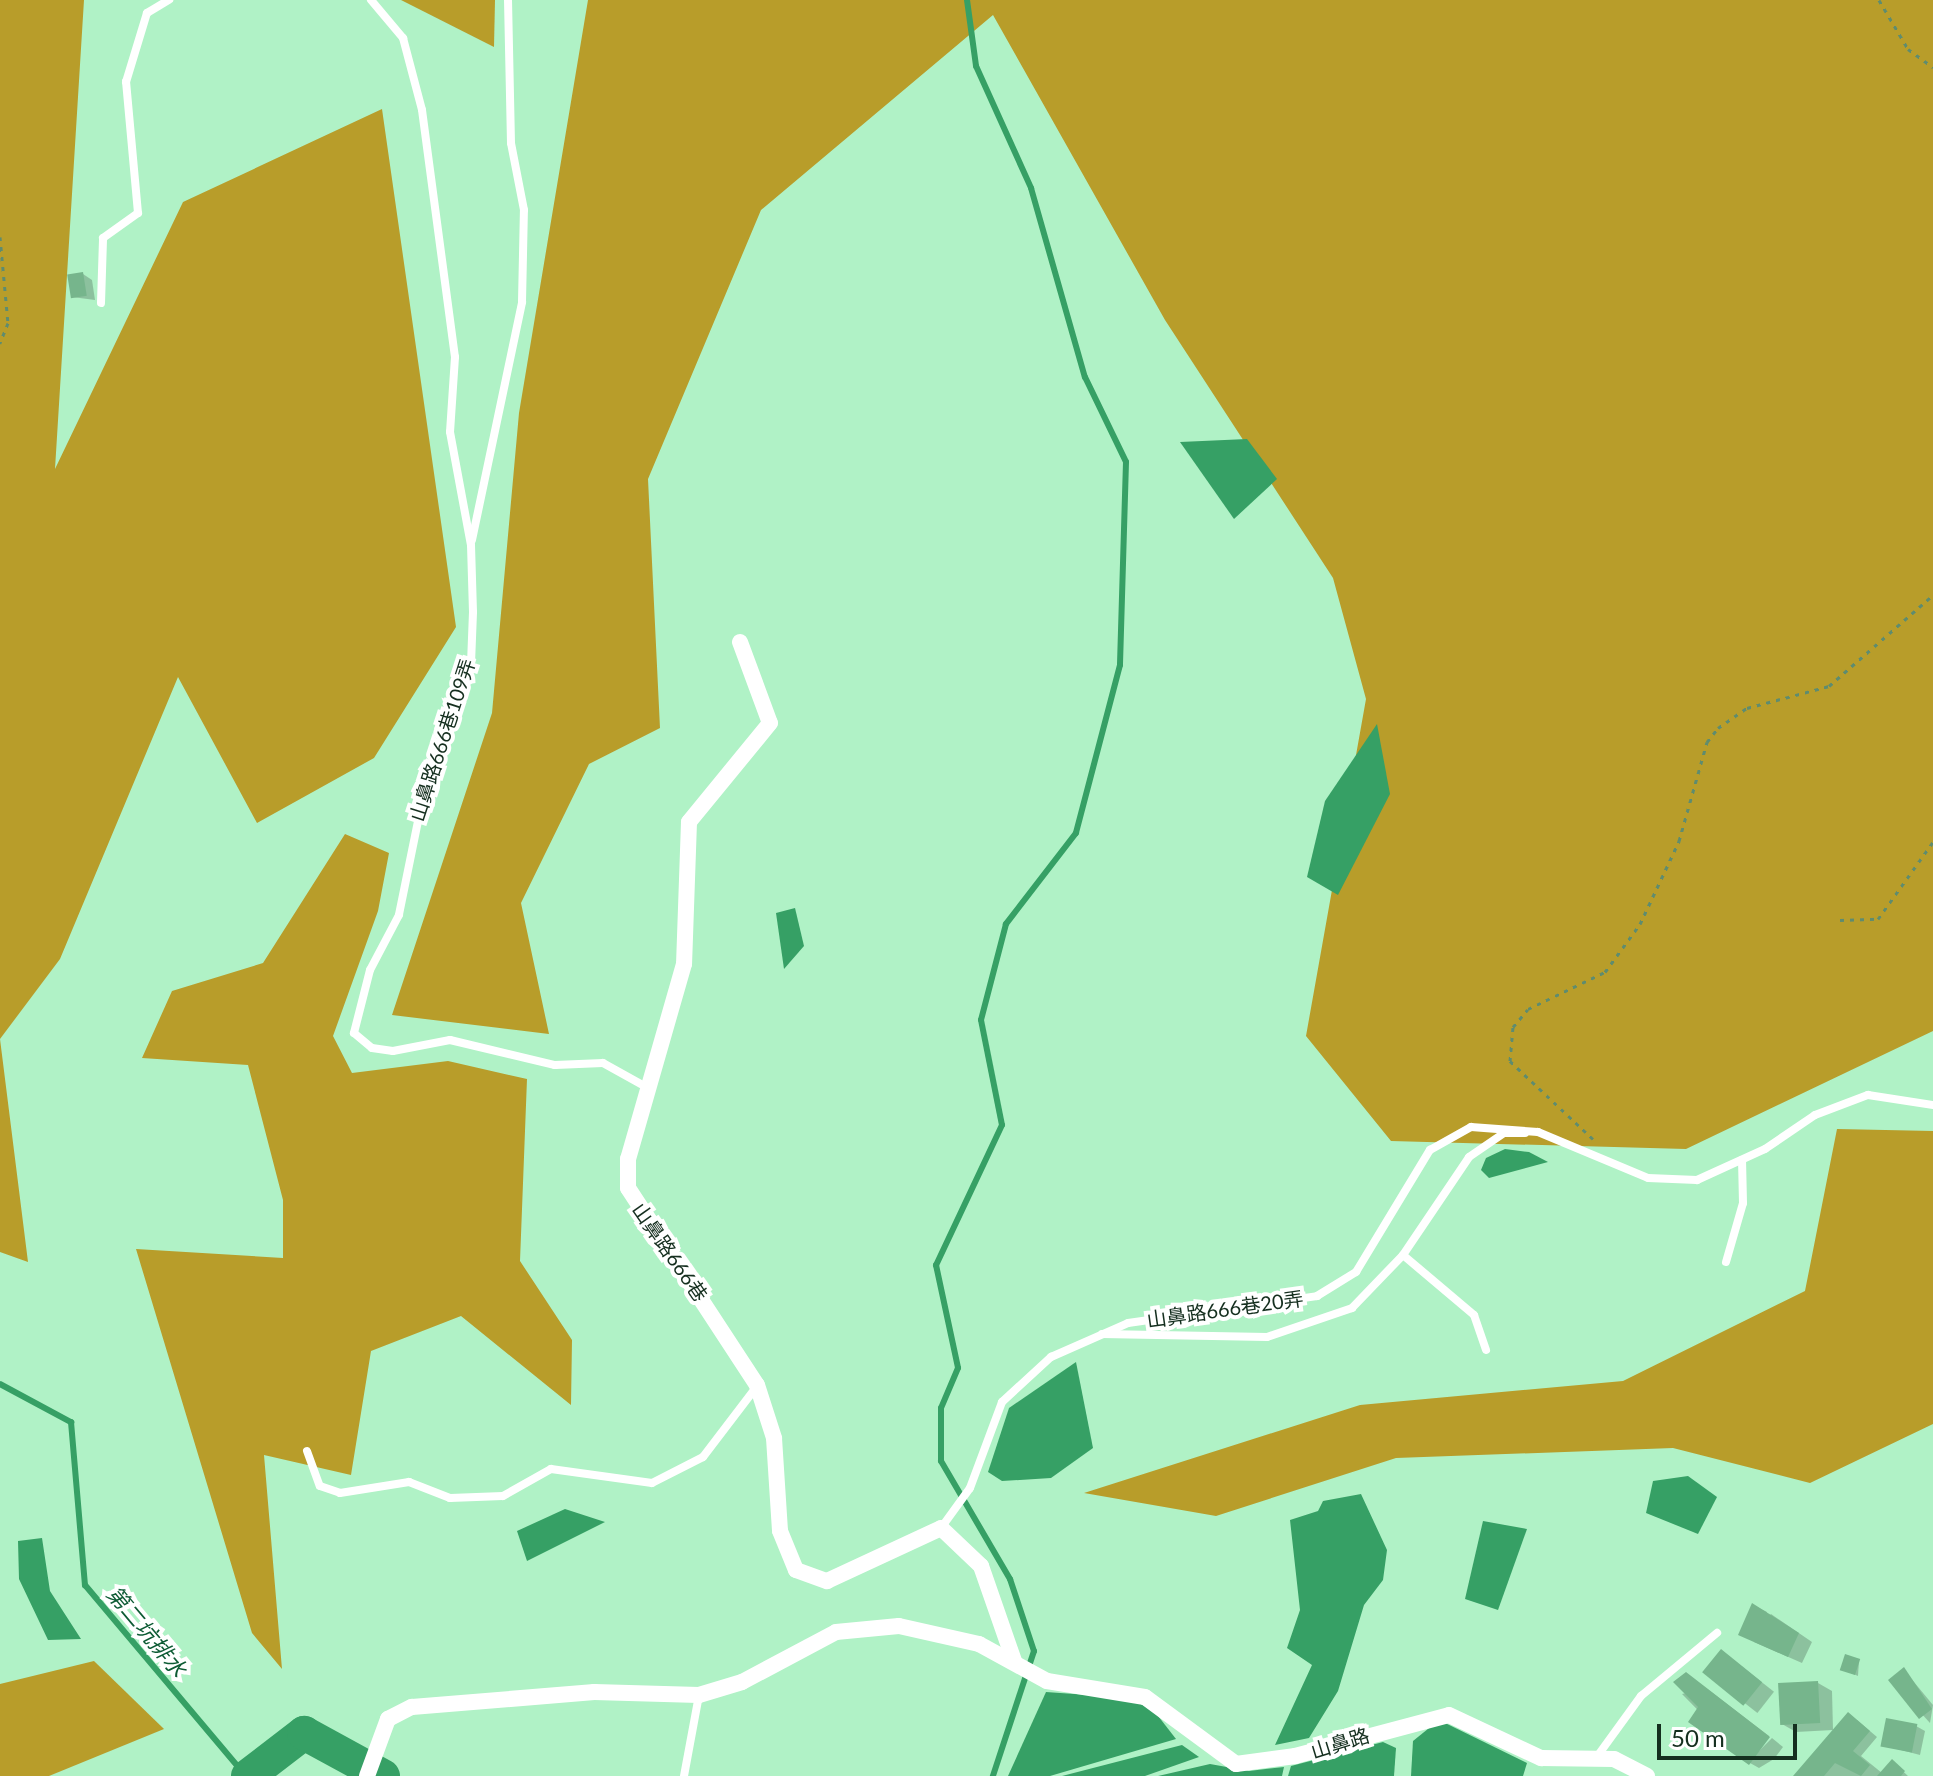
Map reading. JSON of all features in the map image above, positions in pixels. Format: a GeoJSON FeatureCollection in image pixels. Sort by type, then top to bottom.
{"type":"FeatureCollection","features":[{"type":"Feature","properties":{"kind":"street","name":"山鼻路666巷"},"geometry":{"type":"LineString","coordinates":[[740,642],[770,723],[689,822],[684,964],[648,1088],[628,1188],[757,1385],[774,1438],[780,1531],[796,1570],[827,1581],[941,1528]]}},
{"type":"Feature","properties":{"kind":"street"},"geometry":{"type":"LineString","coordinates":[[941,1528],[981,1566],[1017,1663]]}},
{"type":"Feature","properties":{"kind":"street"},"geometry":{"type":"LineString","coordinates":[[367,1776],[388,1719],[412,1707],[567,1694],[699,1695],[742,1682],[836,1632],[873,1626],[938,1634],[1017,1663]]}},
{"type":"Feature","properties":{"kind":"street","name":"山鼻路"},"geometry":{"type":"LineString","coordinates":[[1017,1663],[1040,1678],[1145,1697],[1236,1764],[1295,1756],[1449,1715],[1541,1758],[1629,1762],[1647,1776]]}},
{"type":"Feature","properties":{"kind":"lane"},"geometry":{"type":"LineString","coordinates":[[101,303],[103,238],[138,213],[126,82],[147,13],[169,0]]}},
{"type":"Feature","properties":{"kind":"lane","name":"山鼻路666巷109弄"},"geometry":{"type":"LineString","coordinates":[[371,0],[403,38],[422,110],[455,357],[450,432],[471,545],[471,665],[428,772],[399,915],[370,970],[354,1033],[372,1048],[393,1051],[450,1040],[555,1065],[603,1063],[648,1088]]}},
{"type":"Feature","properties":{"kind":"lane"},"geometry":{"type":"LineString","coordinates":[[471,545],[522,302],[524,210],[511,143],[508,0]]}},
{"type":"Feature","properties":{"kind":"lane","name":"山鼻路666巷20弄"},"geometry":{"type":"LineString","coordinates":[[941,1528],[964,1498],[1002,1402],[1051,1357],[1098,1334],[1189,1312],[1317,1296],[1356,1272],[1430,1150],[1471,1127],[1538,1132],[1648,1178],[1697,1180],[1742,1160],[1815,1115],[1868,1095],[1933,1105]]}},
{"type":"Feature","properties":{"kind":"lane"},"geometry":{"type":"LineString","coordinates":[[1098,1334],[1267,1337],[1352,1308],[1403,1255],[1469,1157],[1504,1133],[1538,1132]]}},
{"type":"Feature","properties":{"kind":"lane"},"geometry":{"type":"LineString","coordinates":[[1726,1262],[1743,1203],[1742,1160]]}},
{"type":"Feature","properties":{"kind":"lane"},"geometry":{"type":"LineString","coordinates":[[1403,1255],[1474,1315],[1486,1350]]}},
{"type":"Feature","properties":{"kind":"lane"},"geometry":{"type":"LineString","coordinates":[[307,1451],[320,1486],[340,1493],[409,1482],[450,1498],[503,1496],[551,1469],[652,1483],[703,1457],[757,1385]]}},
{"type":"Feature","properties":{"kind":"lane"},"geometry":{"type":"LineString","coordinates":[[1595,1760],[1641,1696],[1717,1633]]}},
{"type":"Feature","properties":{"kind":"lane"},"geometry":{"type":"LineString","coordinates":[[684,1776],[699,1695]]}},
{"type":"Feature","properties":{"kind":"path"},"geometry":{"type":"LineString","coordinates":[[1879,0],[1908,49],[1933,67]]}},
{"type":"Feature","properties":{"kind":"path"},"geometry":{"type":"LineString","coordinates":[[0,237],[8,323],[0,343]]}},
{"type":"Feature","properties":{"kind":"path"},"geometry":{"type":"LineString","coordinates":[[1605,1161],[1563,1106],[1510,1061],[1513,1027],[1528,1009],[1587,988],[1605,972],[1640,924],[1674,854],[1707,742],[1718,728],[1747,708],[1829,686],[1933,595]]}},
{"type":"Feature","properties":{"kind":"path"},"geometry":{"type":"LineString","coordinates":[[1840,920],[1878,919],[1933,842]]}},
{"type":"Feature","properties":{"kind":"shaded area"},"geometry":{"type":"Polygon","coordinates":[[[0,0],[84,0],[55,469],[183,202],[382,109],[456,627],[374,758],[257,823],[178,677],[60,959],[0,1039],[0,0]]]}},
{"type":"Feature","properties":{"kind":"shaded area"},"geometry":{"type":"Polygon","coordinates":[[[401,0],[495,0],[494,47],[401,0]]]}},
{"type":"Feature","properties":{"kind":"shaded area"},"geometry":{"type":"Polygon","coordinates":[[[588,0],[1933,0],[1933,1031],[1686,1149],[1391,1141],[1306,1036],[1366,699],[1333,578],[1165,320],[993,15],[761,210],[648,479],[660,728],[589,764],[521,903],[549,1034],[392,1015],[492,713],[519,413],[588,0]]]}},
{"type":"Feature","properties":{"kind":"shaded area"},"geometry":{"type":"Polygon","coordinates":[[[1247,439],[1277,479],[1234,519],[1180,442],[1247,439]]]}},
{"type":"Feature","properties":{"kind":"shaded area"},"geometry":{"type":"Polygon","coordinates":[[[1377,724],[1390,794],[1338,895],[1307,877],[1325,801],[1377,724]]]}},
{"type":"Feature","properties":{"kind":"shaded area"},"geometry":{"type":"Polygon","coordinates":[[[345,834],[389,853],[378,911],[333,1036],[352,1073],[448,1061],[527,1079],[520,1261],[572,1340],[571,1405],[461,1316],[371,1351],[351,1475],[264,1455],[282,1669],[252,1633],[136,1249],[283,1258],[283,1200],[248,1065],[142,1058],[172,991],[263,963],[345,834]]]}},
{"type":"Feature","properties":{"kind":"shaded area"},"geometry":{"type":"Polygon","coordinates":[[[795,908],[804,946],[784,969],[776,913],[795,908]]]}},
{"type":"Feature","properties":{"kind":"shaded area"},"geometry":{"type":"Polygon","coordinates":[[[0,1039],[28,1262],[0,1252],[0,1039]]]}},
{"type":"Feature","properties":{"kind":"shaded area"},"geometry":{"type":"Polygon","coordinates":[[[1837,1129],[1933,1131],[1933,1424],[1810,1483],[1673,1448],[1396,1458],[1216,1516],[1084,1493],[1360,1405],[1623,1381],[1805,1291],[1837,1129]]]}},
{"type":"Feature","properties":{"kind":"shaded area"},"geometry":{"type":"Polygon","coordinates":[[[1505,1149],[1529,1152],[1548,1162],[1489,1178],[1481,1170],[1486,1158],[1505,1149]]]}},
{"type":"Feature","properties":{"kind":"shaded area"},"geometry":{"type":"Polygon","coordinates":[[[1076,1362],[1093,1448],[1051,1478],[1002,1481],[988,1472],[1009,1408],[1076,1362]]]}},
{"type":"Feature","properties":{"kind":"shaded area"},"geometry":{"type":"Polygon","coordinates":[[[1688,1476],[1717,1497],[1698,1534],[1646,1513],[1653,1481],[1688,1476]]]}},
{"type":"Feature","properties":{"kind":"shaded area"},"geometry":{"type":"Polygon","coordinates":[[[1361,1494],[1387,1550],[1383,1580],[1364,1605],[1338,1691],[1309,1738],[1275,1745],[1312,1665],[1287,1648],[1300,1610],[1290,1520],[1318,1511],[1323,1501],[1361,1494]]]}},
{"type":"Feature","properties":{"kind":"shaded area"},"geometry":{"type":"Polygon","coordinates":[[[565,1509],[605,1522],[527,1561],[517,1531],[565,1509]]]}},
{"type":"Feature","properties":{"kind":"shaded area"},"geometry":{"type":"Polygon","coordinates":[[[1483,1521],[1527,1529],[1498,1610],[1465,1599],[1483,1521]]]}},
{"type":"Feature","properties":{"kind":"shaded area"},"geometry":{"type":"Polygon","coordinates":[[[42,1538],[50,1591],[81,1639],[48,1640],[19,1579],[18,1541],[42,1538]]]}},
{"type":"Feature","properties":{"kind":"shaded area"},"geometry":{"type":"Polygon","coordinates":[[[94,1661],[164,1729],[49,1776],[0,1776],[0,1684],[94,1661]]]}},
{"type":"Feature","properties":{"kind":"shaded area"},"geometry":{"type":"Polygon","coordinates":[[[1046,1692],[1131,1698],[1155,1712],[1176,1739],[1050,1776],[1008,1776],[1046,1692]]]}},
{"type":"Feature","properties":{"kind":"shaded area"},"geometry":{"type":"Polygon","coordinates":[[[1439,1720],[1527,1763],[1523,1776],[1411,1776],[1413,1741],[1439,1720]]]}},
{"type":"Feature","properties":{"kind":"shaded area"},"geometry":{"type":"Polygon","coordinates":[[[1383,1742],[1396,1748],[1394,1776],[1288,1776],[1291,1766],[1383,1742]]]}},
{"type":"Feature","properties":{"kind":"shaded area"},"geometry":{"type":"Polygon","coordinates":[[[1182,1745],[1199,1757],[1145,1776],[1062,1776],[1182,1745]]]}},
{"type":"Feature","properties":{"kind":"shaded area"},"geometry":{"type":"Polygon","coordinates":[[[1210,1764],[1249,1771],[1284,1767],[1282,1776],[1158,1776],[1210,1764]]]}},
{"type":"Feature","properties":{"kind":"building"},"geometry":{"type":"Polygon","coordinates":[[[83,272],[87,296],[71,298],[67,275],[83,272]]]}},
{"type":"Feature","properties":{"kind":"building"},"geometry":{"type":"Polygon","coordinates":[[[1752,1603],[1799,1633],[1788,1657],[1738,1635],[1752,1603]]]}},
{"type":"Feature","properties":{"kind":"building"},"geometry":{"type":"Polygon","coordinates":[[[1721,1649],[1762,1682],[1743,1706],[1702,1672],[1721,1649]]]}},
{"type":"Feature","properties":{"kind":"building"},"geometry":{"type":"Polygon","coordinates":[[[1845,1654],[1860,1659],[1855,1675],[1840,1670],[1845,1654]]]}},
{"type":"Feature","properties":{"kind":"building"},"geometry":{"type":"Polygon","coordinates":[[[1904,1667],[1932,1709],[1919,1719],[1888,1680],[1904,1667]]]}},
{"type":"Feature","properties":{"kind":"building"},"geometry":{"type":"Polygon","coordinates":[[[1686,1672],[1770,1737],[1749,1765],[1688,1722],[1698,1707],[1673,1682],[1686,1672]]]}},
{"type":"Feature","properties":{"kind":"building"},"geometry":{"type":"Polygon","coordinates":[[[1818,1681],[1820,1723],[1780,1725],[1778,1683],[1818,1681]]]}},
{"type":"Feature","properties":{"kind":"building"},"geometry":{"type":"Polygon","coordinates":[[[1848,1712],[1870,1731],[1853,1751],[1870,1765],[1861,1776],[1835,1763],[1824,1776],[1793,1776],[1848,1712]]]}},
{"type":"Feature","properties":{"kind":"building"},"geometry":{"type":"Polygon","coordinates":[[[1886,1718],[1917,1724],[1912,1753],[1880,1746],[1886,1718]]]}},
{"type":"Feature","properties":{"kind":"building"},"geometry":{"type":"Polygon","coordinates":[[[1892,1759],[1905,1771],[1901,1776],[1877,1776],[1892,1759]]]}},
{"type":"Feature","properties":{"kind":"waterway"},"geometry":{"type":"LineString","coordinates":[[967,0],[976,66],[1031,188],[1085,377],[1126,462],[1120,665],[1076,833],[1006,924],[981,1020],[1002,1125],[936,1265],[958,1368],[941,1408],[941,1461],[1010,1579],[1034,1651],[993,1776]]}},
{"type":"Feature","properties":{"kind":"waterway","name":"第二坑排水"},"geometry":{"type":"LineString","coordinates":[[0,1384],[71,1422],[85,1585],[246,1776]]}},
{"type":"Feature","properties":{"kind":"waterway"},"geometry":{"type":"LineString","coordinates":[[248,1776],[304,1733],[383,1776]]}}]}
